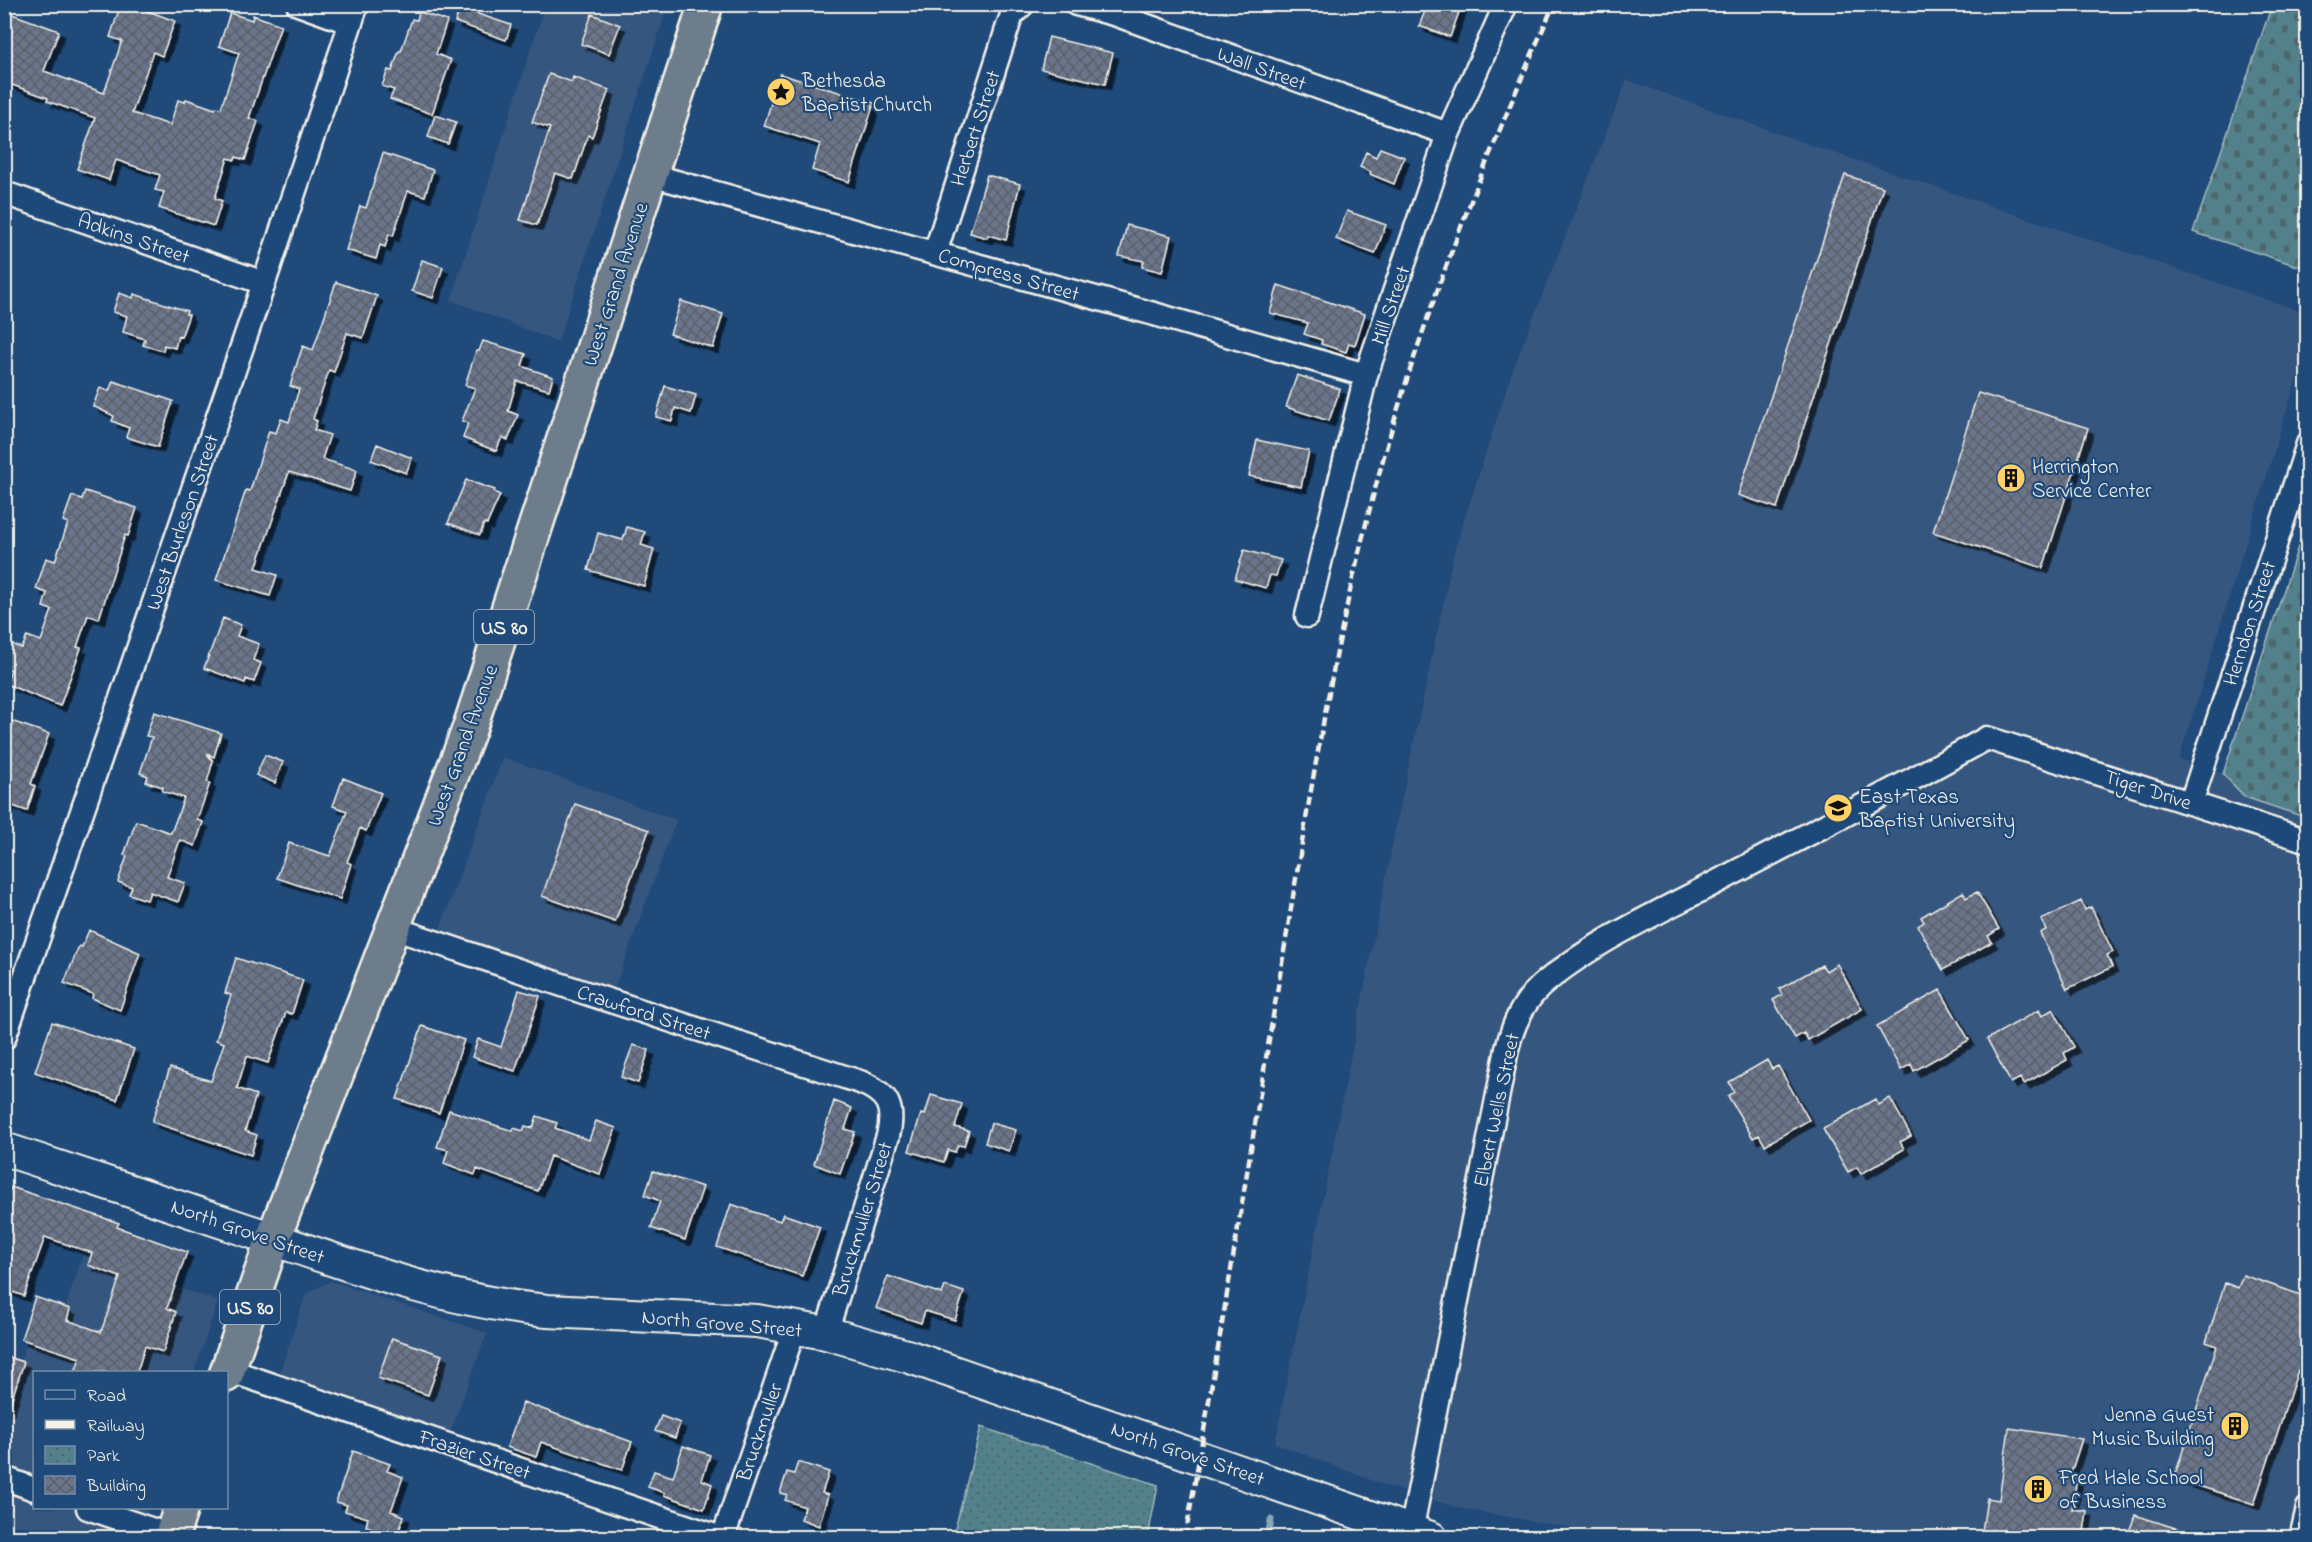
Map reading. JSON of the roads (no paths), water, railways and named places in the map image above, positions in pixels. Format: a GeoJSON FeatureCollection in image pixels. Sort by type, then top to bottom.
{"type":"FeatureCollection","features":[{"type":"Feature","properties":{"kind":"highway","name":"West Grand Avenue"},"geometry":{"type":"LineString","coordinates":[[228,1371],[273,1239],[447,790],[482,693],[706,4]]}},
{"type":"Feature","properties":{"kind":"main road","name":"North Grove Street"},"geometry":{"type":"LineString","coordinates":[[4,1149],[417,1288],[505,1307],[574,1313],[724,1318],[826,1333],[910,1357],[1421,1535]]}},
{"type":"Feature","properties":{"kind":"street"},"geometry":{"type":"LineString","coordinates":[[298,4],[354,14]]}},
{"type":"Feature","properties":{"kind":"street","name":"Wall Street"},"geometry":{"type":"LineString","coordinates":[[1076,4],[1117,10],[1448,134]]}},
{"type":"Feature","properties":{"kind":"street","name":"Mill Street"},"geometry":{"type":"LineString","coordinates":[[1307,616],[1366,375],[1448,134],[1506,4]]}},
{"type":"Feature","properties":{"kind":"street","name":"Herbert Street"},"geometry":{"type":"LineString","coordinates":[[935,253],[1008,26],[1012,15],[1022,5]]}},
{"type":"Feature","properties":{"kind":"street","name":"West Burleson Street"},"geometry":{"type":"LineString","coordinates":[[4,1038],[264,283],[354,14]]}},
{"type":"Feature","properties":{"kind":"street","name":"Compress Street"},"geometry":{"type":"LineString","coordinates":[[651,175],[1366,375]]}},
{"type":"Feature","properties":{"kind":"street","name":"Adkins Street"},"geometry":{"type":"LineString","coordinates":[[4,193],[264,283]]}},
{"type":"Feature","properties":{"kind":"street","name":"Herndon Street"},"geometry":{"type":"LineString","coordinates":[[2191,803],[2307,444]]}},
{"type":"Feature","properties":{"kind":"street","name":"Tiger Drive"},"geometry":{"type":"LineString","coordinates":[[1987,738],[2307,841]]}},
{"type":"Feature","properties":{"kind":"street","name":"Elbert Wells Street"},"geometry":{"type":"LineString","coordinates":[[1421,1535],[1507,1049],[1516,1021],[1527,1002],[1554,976],[1603,944],[1987,738]]}},
{"type":"Feature","properties":{"kind":"street","name":"Crawford Street"},"geometry":{"type":"LineString","coordinates":[[393,928],[860,1082],[874,1087],[889,1105]]}},
{"type":"Feature","properties":{"kind":"street","name":"Bruckmuller Street"},"geometry":{"type":"LineString","coordinates":[[826,1333],[892,1122],[889,1105]]}},
{"type":"Feature","properties":{"kind":"street","name":"Bruckmuller"},"geometry":{"type":"LineString","coordinates":[[722,1538],[795,1327]]}},
{"type":"Feature","properties":{"kind":"street","name":"Frazier Street"},"geometry":{"type":"LineString","coordinates":[[228,1373],[722,1538]]}},
{"type":"Feature","properties":{"kind":"street"},"geometry":{"type":"LineString","coordinates":[[4,1479],[33,1489]]}},
{"type":"Feature","properties":{"kind":"street"},"geometry":{"type":"LineString","coordinates":[[2301,1538],[2307,1508]]}},
{"type":"Feature","properties":{"kind":"street"},"geometry":{"type":"LineString","coordinates":[[93,1509],[174,1527]]}},
{"type":"Feature","properties":{"kind":"waterway"},"geometry":{"type":"LineString","coordinates":[[1268,1538],[1271,1520]]}},
{"type":"Feature","properties":{"kind":"railway"},"geometry":{"type":"LineString","coordinates":[[1185,1538],[1313,781],[1360,547],[1392,427],[1433,304],[1478,183],[1554,4]]}},
{"type":"Feature","properties":{"kind":"place","name":"Bethesda Baptist Church"},"geometry":{"type":"Point","coordinates":[781,92]}},
{"type":"Feature","properties":{"kind":"place","name":"Herrington Service Center"},"geometry":{"type":"Point","coordinates":[2011,478]}},
{"type":"Feature","properties":{"kind":"place","name":"East Texas Baptist University"},"geometry":{"type":"Point","coordinates":[1838,808]}},
{"type":"Feature","properties":{"kind":"place","name":"Jenna Guest Music Building"},"geometry":{"type":"Point","coordinates":[2235,1426]}},
{"type":"Feature","properties":{"kind":"place","name":"Fred Hale School of Business"},"geometry":{"type":"Point","coordinates":[2038,1489]}}]}
